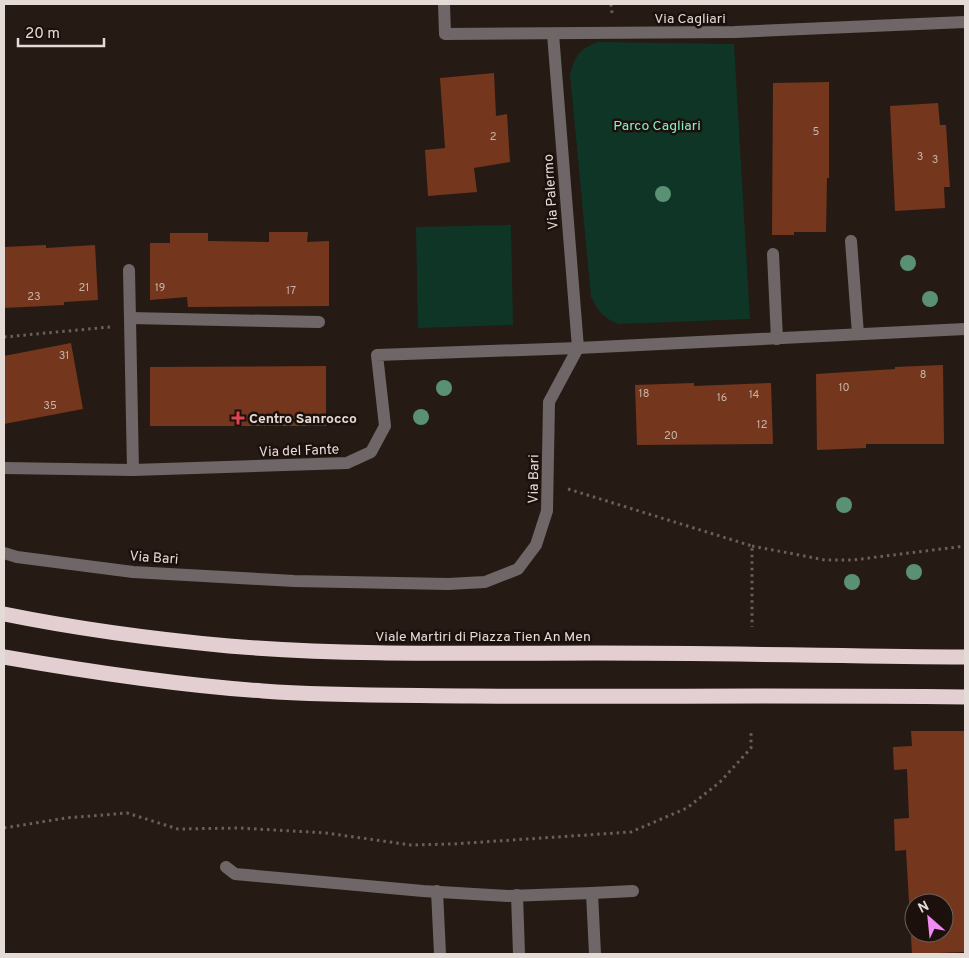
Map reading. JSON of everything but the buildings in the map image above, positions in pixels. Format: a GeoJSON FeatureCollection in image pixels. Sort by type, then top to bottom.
{"type":"FeatureCollection","features":[{"type":"Feature","properties":{"kind":"highway","name":"Viale Martiri di Piazza Tien An Men"},"geometry":{"type":"LineString","coordinates":[[4,614],[138,636],[231,646],[423,653],[965,657]]}},
{"type":"Feature","properties":{"kind":"highway"},"geometry":{"type":"LineString","coordinates":[[4,657],[90,672],[263,691],[510,696],[965,697]]}},
{"type":"Feature","properties":{"kind":"street","name":"Via Cagliari"},"geometry":{"type":"LineString","coordinates":[[444,4],[445,34],[735,32],[965,22]]}},
{"type":"Feature","properties":{"kind":"street","name":"Via Palermo"},"geometry":{"type":"LineString","coordinates":[[553,34],[578,348]]}},
{"type":"Feature","properties":{"kind":"street"},"geometry":{"type":"LineString","coordinates":[[851,241],[858,334]]}},
{"type":"Feature","properties":{"kind":"street"},"geometry":{"type":"LineString","coordinates":[[773,254],[777,338]]}},
{"type":"Feature","properties":{"kind":"street"},"geometry":{"type":"LineString","coordinates":[[129,270],[133,470]]}},
{"type":"Feature","properties":{"kind":"street"},"geometry":{"type":"LineString","coordinates":[[130,322],[320,322]]}},
{"type":"Feature","properties":{"kind":"street"},"geometry":{"type":"LineString","coordinates":[[578,348],[965,329]]}},
{"type":"Feature","properties":{"kind":"street","name":"Via del Fante"},"geometry":{"type":"LineString","coordinates":[[4,468],[133,470],[347,464],[371,452],[385,426],[377,355],[578,348]]}},
{"type":"Feature","properties":{"kind":"street","name":"Via Bari"},"geometry":{"type":"LineString","coordinates":[[4,554],[133,572],[294,581],[448,584],[485,582],[518,569],[536,545],[547,511],[549,402],[578,348]]}},
{"type":"Feature","properties":{"kind":"street"},"geometry":{"type":"LineString","coordinates":[[226,866],[235,874],[437,892],[517,896],[633,891]]}},
{"type":"Feature","properties":{"kind":"street"},"geometry":{"type":"LineString","coordinates":[[437,892],[440,954]]}},
{"type":"Feature","properties":{"kind":"street"},"geometry":{"type":"LineString","coordinates":[[592,893],[595,954]]}},
{"type":"Feature","properties":{"kind":"street"},"geometry":{"type":"LineString","coordinates":[[517,896],[519,954]]}},
{"type":"Feature","properties":{"kind":"path"},"geometry":{"type":"LineString","coordinates":[[4,337],[130,322]]}},
{"type":"Feature","properties":{"kind":"path"},"geometry":{"type":"LineString","coordinates":[[548,482],[752,546],[825,560],[853,560],[965,546]]}},
{"type":"Feature","properties":{"kind":"path"},"geometry":{"type":"LineString","coordinates":[[752,546],[752,627]]}},
{"type":"Feature","properties":{"kind":"path"},"geometry":{"type":"LineString","coordinates":[[4,828],[66,818],[127,813],[178,829],[239,828],[326,834],[411,845],[631,832],[686,808],[720,782],[751,748],[751,731]]}},
{"type":"Feature","properties":{"kind":"green space","name":"Parco Cagliari"},"geometry":{"type":"Polygon","coordinates":[[[598,42],[734,44],[750,319],[619,324],[605,317],[591,297],[570,74],[574,62],[582,50],[598,42]]]}},
{"type":"Feature","properties":{"kind":"green space"},"geometry":{"type":"Polygon","coordinates":[[[511,225],[513,325],[418,328],[416,227],[511,225]]]}},
{"type":"Feature","properties":{"kind":"place","name":"Centro Sanrocco"},"geometry":{"type":"Point","coordinates":[238,418]}}]}
